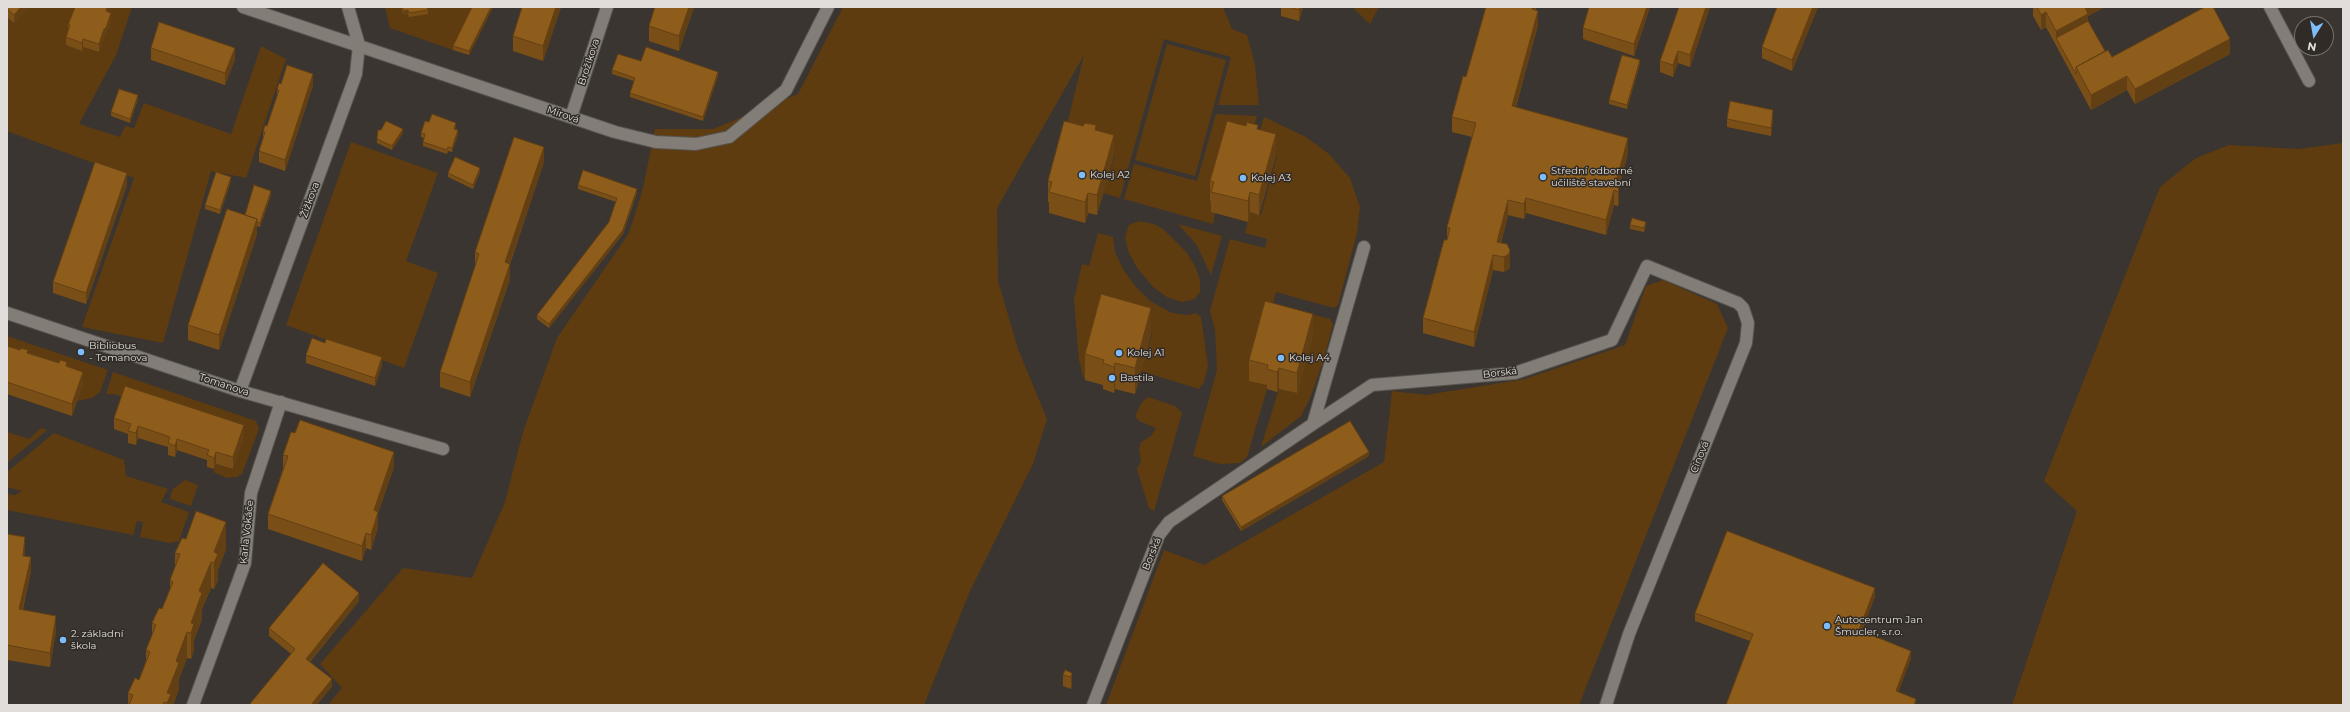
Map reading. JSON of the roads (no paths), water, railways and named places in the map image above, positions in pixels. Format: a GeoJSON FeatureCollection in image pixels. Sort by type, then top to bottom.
{"type":"FeatureCollection","features":[{"type":"Feature","properties":{"kind":"street","name":"Mírová"},"geometry":{"type":"LineString","coordinates":[[243,7],[571,117],[656,142],[696,144],[729,137],[786,90],[828,7]]}},
{"type":"Feature","properties":{"kind":"street","name":"Žižkova"},"geometry":{"type":"LineString","coordinates":[[240,391],[356,74],[359,45],[348,7]]}},
{"type":"Feature","properties":{"kind":"street","name":"Brožíkova"},"geometry":{"type":"LineString","coordinates":[[571,117],[607,7]]}},
{"type":"Feature","properties":{"kind":"street"},"geometry":{"type":"LineString","coordinates":[[2270,7],[2310,81]]}},
{"type":"Feature","properties":{"kind":"street"},"geometry":{"type":"LineString","coordinates":[[1313,424],[1364,247]]}},
{"type":"Feature","properties":{"kind":"street","name":"Borská"},"geometry":{"type":"LineString","coordinates":[[1094,705],[1159,535],[1168,522],[1372,385],[1515,372],[1612,340],[1647,266]]}},
{"type":"Feature","properties":{"kind":"street","name":"Cínová"},"geometry":{"type":"LineString","coordinates":[[1606,705],[1629,634],[1748,333],[1746,314],[1738,303],[1647,266]]}},
{"type":"Feature","properties":{"kind":"street","name":"Tomanova"},"geometry":{"type":"LineString","coordinates":[[7,313],[240,391],[443,449]]}},
{"type":"Feature","properties":{"kind":"street","name":"Karla Vokáče"},"geometry":{"type":"LineString","coordinates":[[194,705],[245,563],[252,493],[281,402]]}},
{"type":"Feature","properties":{"kind":"place","name":"Kolej A2"},"geometry":{"type":"Point","coordinates":[1082,175]}},
{"type":"Feature","properties":{"kind":"place","name":"Střední odborné učiliště stavební"},"geometry":{"type":"Point","coordinates":[1543,177]}},
{"type":"Feature","properties":{"kind":"place","name":"Kolej A3"},"geometry":{"type":"Point","coordinates":[1243,178]}},
{"type":"Feature","properties":{"kind":"place","name":"Bibliobus - Tomanova"},"geometry":{"type":"Point","coordinates":[81,352]}},
{"type":"Feature","properties":{"kind":"place","name":"Kolej A1"},"geometry":{"type":"Point","coordinates":[1119,353]}},
{"type":"Feature","properties":{"kind":"place","name":"Kolej A4"},"geometry":{"type":"Point","coordinates":[1281,358]}},
{"type":"Feature","properties":{"kind":"place","name":"Bastila"},"geometry":{"type":"Point","coordinates":[1112,378]}},
{"type":"Feature","properties":{"kind":"place","name":"Autocentrum Jan Šmucler, s.r.o."},"geometry":{"type":"Point","coordinates":[1827,626]}},
{"type":"Feature","properties":{"kind":"place","name":"2. základní škola"},"geometry":{"type":"Point","coordinates":[63,640]}}]}
